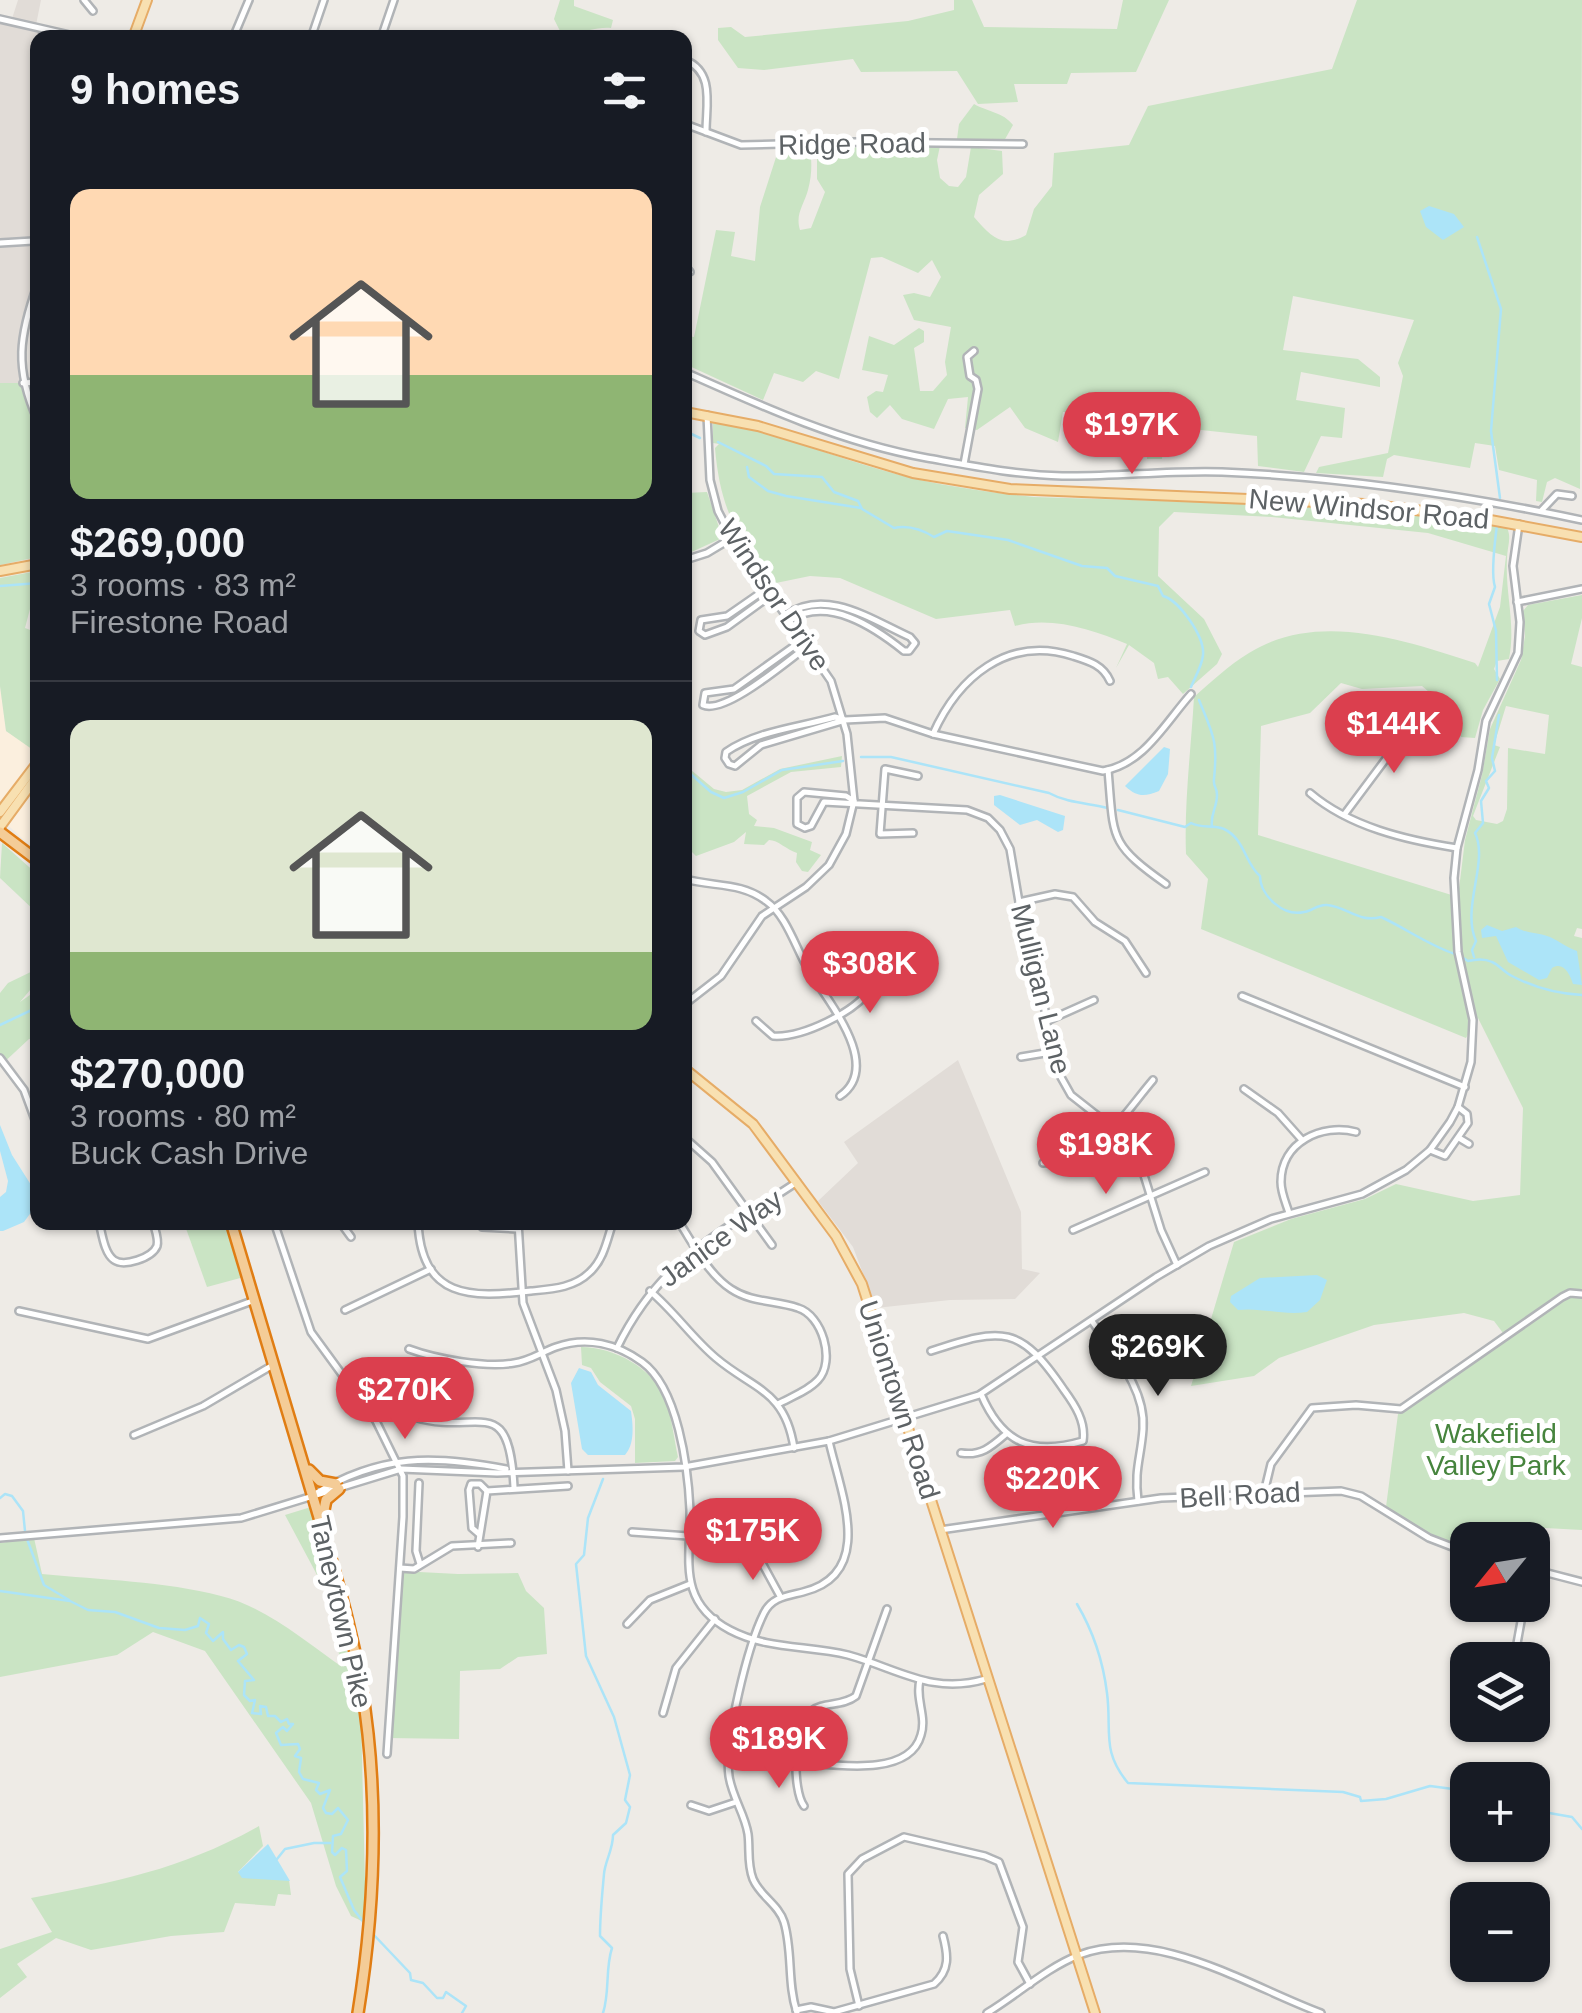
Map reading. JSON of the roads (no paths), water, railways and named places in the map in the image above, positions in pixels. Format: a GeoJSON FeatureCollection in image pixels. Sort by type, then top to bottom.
{"type":"FeatureCollection","features":[{"type":"Feature","properties":{"kind":"highway"},"geometry":{"type":"LineString","coordinates":[[0,830],[30,854]]}},
{"type":"Feature","properties":{"kind":"highway","name":"Taneytown Pike"},"geometry":{"type":"LineString","coordinates":[[233,1230],[325,1533],[358,1668],[372,1776],[372,1906],[358,2013]]}},
{"type":"Feature","properties":{"kind":"highway"},"geometry":{"type":"LineString","coordinates":[[300,1452],[316,1478],[337,1487],[324,1504],[325,1533]]}},
{"type":"Feature","properties":{"kind":"main road"},"geometry":{"type":"LineString","coordinates":[[137,30],[147,0]]}},
{"type":"Feature","properties":{"kind":"main road","name":"New Windsor Road"},"geometry":{"type":"LineString","coordinates":[[692,413],[758,426],[873,464],[1010,489],[1320,500],[1428,510],[1582,537]]}},
{"type":"Feature","properties":{"kind":"main road"},"geometry":{"type":"LineString","coordinates":[[0,572],[30,566]]}},
{"type":"Feature","properties":{"kind":"main road"},"geometry":{"type":"LineString","coordinates":[[0,812],[30,773]]}},
{"type":"Feature","properties":{"kind":"main road"},"geometry":{"type":"LineString","coordinates":[[0,830],[30,787]]}},
{"type":"Feature","properties":{"kind":"main road","name":"Uniontown Road"},"geometry":{"type":"LineString","coordinates":[[692,1074],[743,1113],[852,1262],[1095,2013]]}},
{"type":"Feature","properties":{"kind":"street"},"geometry":{"type":"LineString","coordinates":[[84,0],[92,10]]}},
{"type":"Feature","properties":{"kind":"street"},"geometry":{"type":"LineString","coordinates":[[236,30],[249,0]]}},
{"type":"Feature","properties":{"kind":"street"},"geometry":{"type":"LineString","coordinates":[[314,30],[324,0]]}},
{"type":"Feature","properties":{"kind":"street"},"geometry":{"type":"LineString","coordinates":[[384,30],[394,0]]}},
{"type":"Feature","properties":{"kind":"street"},"geometry":{"type":"LineString","coordinates":[[0,19],[48,30]]}},
{"type":"Feature","properties":{"kind":"street"},"geometry":{"type":"LineString","coordinates":[[692,64],[705,80],[706,132]]}},
{"type":"Feature","properties":{"kind":"street","name":"Ridge Road"},"geometry":{"type":"LineString","coordinates":[[692,127],[741,145],[1023,144]]}},
{"type":"Feature","properties":{"kind":"street"},"geometry":{"type":"LineString","coordinates":[[0,243],[30,241]]}},
{"type":"Feature","properties":{"kind":"street"},"geometry":{"type":"LineString","coordinates":[[30,312],[22,340],[24,383],[30,399]]}},
{"type":"Feature","properties":{"kind":"street"},"geometry":{"type":"LineString","coordinates":[[964,464],[978,389],[967,366],[967,357],[974,350]]}},
{"type":"Feature","properties":{"kind":"street"},"geometry":{"type":"LineString","coordinates":[[692,375],[754,403],[858,441],[894,452],[964,464],[1038,475],[1188,472],[1277,476],[1428,490],[1582,520]]}},
{"type":"Feature","properties":{"kind":"street"},"geometry":{"type":"LineString","coordinates":[[24,383],[30,383]]}},
{"type":"Feature","properties":{"kind":"street","name":"Windsor Drive"},"geometry":{"type":"LineString","coordinates":[[692,999],[721,976],[753,927],[829,865],[846,834],[854,801],[844,720],[830,681],[732,538],[718,511],[712,490],[707,414]]}},
{"type":"Feature","properties":{"kind":"street"},"geometry":{"type":"LineString","coordinates":[[1541,511],[1557,494],[1572,496]]}},
{"type":"Feature","properties":{"kind":"street"},"geometry":{"type":"LineString","coordinates":[[337,1487],[400,1469],[478,1473],[684,1467],[829,1441],[904,1420],[982,1394],[1177,1265],[1226,1238],[1378,1187],[1430,1150],[1458,1108],[1471,1062],[1473,1020],[1459,956],[1454,878],[1457,848],[1478,770],[1486,721],[1518,653],[1520,634],[1513,566],[1518,524]]}},
{"type":"Feature","properties":{"kind":"street"},"geometry":{"type":"LineString","coordinates":[[692,558],[732,538]]}},
{"type":"Feature","properties":{"kind":"street"},"geometry":{"type":"LineString","coordinates":[[1517,602],[1582,590]]}},
{"type":"Feature","properties":{"kind":"street"},"geometry":{"type":"LineString","coordinates":[[769,592],[720,630],[705,635],[699,631],[702,620],[727,616],[769,592]]}},
{"type":"Feature","properties":{"kind":"street"},"geometry":{"type":"LineString","coordinates":[[807,604],[831,604],[910,637],[915,644],[904,651],[875,630],[829,612],[788,617],[807,604]]}},
{"type":"Feature","properties":{"kind":"street"},"geometry":{"type":"LineString","coordinates":[[806,642],[727,703],[711,708],[703,705],[704,693],[734,689],[806,642]]}},
{"type":"Feature","properties":{"kind":"street"},"geometry":{"type":"LineString","coordinates":[[933,734],[962,685],[984,667],[1012,656],[1038,651],[1066,654],[1102,668],[1110,681]]}},
{"type":"Feature","properties":{"kind":"street"},"geometry":{"type":"LineString","coordinates":[[844,720],[835,717],[746,741],[728,750],[724,757],[735,766],[761,745],[844,720],[884,718],[933,734],[1070,766],[1108,770],[1134,759],[1191,694]]}},
{"type":"Feature","properties":{"kind":"street"},"geometry":{"type":"LineString","coordinates":[[1344,815],[1397,744],[1400,727]]}},
{"type":"Feature","properties":{"kind":"street"},"geometry":{"type":"LineString","coordinates":[[913,833],[880,834],[885,768],[918,776]]}},
{"type":"Feature","properties":{"kind":"street"},"geometry":{"type":"LineString","coordinates":[[1108,770],[1116,840],[1136,862],[1166,884]]}},
{"type":"Feature","properties":{"kind":"street","name":"Mulligan Lane"},"geometry":{"type":"LineString","coordinates":[[854,801],[846,796],[804,792],[797,798],[797,824],[811,826],[822,803],[854,801],[960,809],[988,818],[1000,830],[1010,849],[1018,902],[1037,958],[1051,1052],[1066,1089],[1113,1128],[1139,1159],[1161,1230],[1177,1265]]}},
{"type":"Feature","properties":{"kind":"street"},"geometry":{"type":"LineString","coordinates":[[1310,793],[1344,815],[1407,838],[1457,848]]}},
{"type":"Feature","properties":{"kind":"street"},"geometry":{"type":"LineString","coordinates":[[692,879],[744,888],[774,907],[812,976],[839,1014],[851,1042],[856,1066],[853,1083],[840,1096]]}},
{"type":"Feature","properties":{"kind":"street"},"geometry":{"type":"LineString","coordinates":[[1018,902],[1054,894],[1074,897],[1099,925],[1126,941],[1146,973]]}},
{"type":"Feature","properties":{"kind":"street"},"geometry":{"type":"LineString","coordinates":[[756,1021],[769,1034],[784,1037],[808,1031],[862,1000],[871,988]]}},
{"type":"Feature","properties":{"kind":"street"},"geometry":{"type":"LineString","coordinates":[[1242,996],[1465,1087]]}},
{"type":"Feature","properties":{"kind":"street"},"geometry":{"type":"LineString","coordinates":[[1047,1021],[1094,1000]]}},
{"type":"Feature","properties":{"kind":"street"},"geometry":{"type":"LineString","coordinates":[[1022,1057],[1051,1052]]}},
{"type":"Feature","properties":{"kind":"street"},"geometry":{"type":"LineString","coordinates":[[0,1058],[24,1090],[30,1106]]}},
{"type":"Feature","properties":{"kind":"street"},"geometry":{"type":"LineString","coordinates":[[1043,1163],[1083,1154],[1097,1145],[1153,1080]]}},
{"type":"Feature","properties":{"kind":"street"},"geometry":{"type":"LineString","coordinates":[[1244,1089],[1278,1113],[1302,1140]]}},
{"type":"Feature","properties":{"kind":"street"},"geometry":{"type":"LineString","coordinates":[[1430,1150],[1445,1156],[1460,1138],[1468,1119],[1458,1108]]}},
{"type":"Feature","properties":{"kind":"street"},"geometry":{"type":"LineString","coordinates":[[1289,1214],[1281,1179],[1290,1153],[1302,1140],[1325,1130],[1356,1132]]}},
{"type":"Feature","properties":{"kind":"street"},"geometry":{"type":"LineString","coordinates":[[1460,1138],[1470,1144]]}},
{"type":"Feature","properties":{"kind":"street"},"geometry":{"type":"LineString","coordinates":[[692,1144],[707,1156],[772,1245]]}},
{"type":"Feature","properties":{"kind":"street"},"geometry":{"type":"LineString","coordinates":[[1073,1230],[1205,1172]]}},
{"type":"Feature","properties":{"kind":"street","name":"Janice Way"},"geometry":{"type":"LineString","coordinates":[[616,1348],[650,1292],[696,1249],[797,1182]]}},
{"type":"Feature","properties":{"kind":"street"},"geometry":{"type":"LineString","coordinates":[[100,1230],[108,1254],[123,1263],[156,1250],[155,1230]]}},
{"type":"Feature","properties":{"kind":"street"},"geometry":{"type":"LineString","coordinates":[[277,1230],[311,1332],[376,1420],[400,1469],[404,1493],[387,1754]]}},
{"type":"Feature","properties":{"kind":"street"},"geometry":{"type":"LineString","coordinates":[[346,1230],[351,1236]]}},
{"type":"Feature","properties":{"kind":"street"},"geometry":{"type":"LineString","coordinates":[[419,1230],[422,1253],[431,1269],[450,1287],[469,1295],[563,1287],[585,1277],[602,1255],[610,1230]]}},
{"type":"Feature","properties":{"kind":"street"},"geometry":{"type":"LineString","coordinates":[[517,1230],[527,1318],[552,1376],[568,1471]]}},
{"type":"Feature","properties":{"kind":"street"},"geometry":{"type":"LineString","coordinates":[[684,1230],[716,1276],[738,1294],[796,1307],[815,1320],[826,1355],[823,1374],[812,1385],[778,1404]]}},
{"type":"Feature","properties":{"kind":"street"},"geometry":{"type":"LineString","coordinates":[[345,1310],[431,1269]]}},
{"type":"Feature","properties":{"kind":"street"},"geometry":{"type":"LineString","coordinates":[[650,1292],[678,1316],[713,1356],[758,1385],[778,1404],[787,1419],[794,1448]]}},
{"type":"Feature","properties":{"kind":"street"},"geometry":{"type":"LineString","coordinates":[[1264,1493],[1271,1464],[1312,1408],[1356,1405],[1401,1409],[1562,1296],[1582,1294]]}},
{"type":"Feature","properties":{"kind":"street"},"geometry":{"type":"LineString","coordinates":[[20,1311],[148,1339],[255,1300]]}},
{"type":"Feature","properties":{"kind":"street"},"geometry":{"type":"LineString","coordinates":[[1092,1321],[1130,1378],[1140,1401],[1143,1427],[1135,1476],[1138,1501]]}},
{"type":"Feature","properties":{"kind":"street"},"geometry":{"type":"LineString","coordinates":[[930,1351],[980,1336],[997,1335],[1025,1343],[1041,1356],[1079,1414],[1083,1441],[1044,1447],[1028,1445],[1006,1434],[982,1394]]}},
{"type":"Feature","properties":{"kind":"street"},"geometry":{"type":"LineString","coordinates":[[410,1349],[495,1364],[522,1362],[583,1342],[616,1348],[646,1364],[664,1386],[672,1405],[689,1498],[690,1584],[715,1619],[755,1640],[795,1650],[839,1653],[920,1680],[951,1686],[986,1679]]}},
{"type":"Feature","properties":{"kind":"street"},"geometry":{"type":"LineString","coordinates":[[134,1435],[203,1406],[273,1365]]}},
{"type":"Feature","properties":{"kind":"street"},"geometry":{"type":"LineString","coordinates":[[414,1417],[443,1423],[482,1422],[497,1427],[510,1446],[514,1487]]}},
{"type":"Feature","properties":{"kind":"street"},"geometry":{"type":"LineString","coordinates":[[961,1452],[985,1450],[1006,1434]]}},
{"type":"Feature","properties":{"kind":"street"},"geometry":{"type":"LineString","coordinates":[[829,1441],[849,1527],[845,1559],[825,1583],[781,1597],[767,1608],[732,1720],[728,1760],[736,1802],[748,1830],[753,1879],[784,1920],[790,1993],[796,2012],[812,2007],[834,2012],[914,1992],[938,1981],[947,1964],[943,1936]]}},
{"type":"Feature","properties":{"kind":"street"},"geometry":{"type":"LineString","coordinates":[[0,1538],[240,1518],[313,1496],[397,1460],[436,1460],[513,1471]]}},
{"type":"Feature","properties":{"kind":"street"},"geometry":{"type":"LineString","coordinates":[[419,1483],[416,1550],[420,1564]]}},
{"type":"Feature","properties":{"kind":"street"},"geometry":{"type":"LineString","coordinates":[[478,1534],[472,1528],[469,1490],[471,1484],[480,1484],[487,1491]]}},
{"type":"Feature","properties":{"kind":"street"},"geometry":{"type":"LineString","coordinates":[[487,1491],[568,1486]]}},
{"type":"Feature","properties":{"kind":"street"},"geometry":{"type":"LineString","coordinates":[[478,1547],[487,1491]]}},
{"type":"Feature","properties":{"kind":"street","name":"Bell Road"},"geometry":{"type":"LineString","coordinates":[[940,1530],[1138,1501],[1264,1493],[1352,1493],[1450,1547]]}},
{"type":"Feature","properties":{"kind":"street"},"geometry":{"type":"LineString","coordinates":[[756,1552],[784,1542],[792,1534],[792,1522],[785,1510],[767,1506],[752,1516],[749,1532],[756,1552],[781,1597]]}},
{"type":"Feature","properties":{"kind":"street"},"geometry":{"type":"LineString","coordinates":[[632,1532],[688,1536]]}},
{"type":"Feature","properties":{"kind":"street"},"geometry":{"type":"LineString","coordinates":[[400,1568],[411,1570],[452,1546],[511,1543]]}},
{"type":"Feature","properties":{"kind":"street"},"geometry":{"type":"LineString","coordinates":[[1550,1574],[1582,1582]]}},
{"type":"Feature","properties":{"kind":"street"},"geometry":{"type":"LineString","coordinates":[[627,1624],[650,1600],[690,1584]]}},
{"type":"Feature","properties":{"kind":"street"},"geometry":{"type":"LineString","coordinates":[[804,1806],[797,1792],[797,1762],[804,1718],[817,1708],[852,1700],[858,1693],[887,1609]]}},
{"type":"Feature","properties":{"kind":"street"},"geometry":{"type":"LineString","coordinates":[[663,1713],[676,1668],[715,1619]]}},
{"type":"Feature","properties":{"kind":"street"},"geometry":{"type":"LineString","coordinates":[[728,1760],[869,1767],[902,1755],[918,1742],[922,1732],[917,1694],[920,1680]]}},
{"type":"Feature","properties":{"kind":"street"},"geometry":{"type":"LineString","coordinates":[[692,1805],[708,1810],[736,1802]]}},
{"type":"Feature","properties":{"kind":"street"},"geometry":{"type":"LineString","coordinates":[[859,2006],[850,1968],[848,1874],[862,1859],[904,1837],[998,1862],[1022,1922],[1018,1962],[1030,1984]]}},
{"type":"Feature","properties":{"kind":"street"},"geometry":{"type":"LineString","coordinates":[[987,2013],[1078,1956],[1129,1946],[1163,1950],[1321,2013]]}},
{"type":"Feature","properties":{"kind":"water"},"geometry":{"type":"Polygon","coordinates":[[[1429,206],[1454,214],[1464,227],[1443,240],[1426,227],[1420,211],[1429,206]]]}},
{"type":"Feature","properties":{"kind":"water"},"geometry":{"type":"Polygon","coordinates":[[[1164,747],[1170,749],[1168,774],[1159,791],[1141,795],[1125,786],[1164,747]]]}},
{"type":"Feature","properties":{"kind":"water"},"geometry":{"type":"Polygon","coordinates":[[[994,796],[1065,816],[1063,830],[1058,832],[1037,820],[1020,825],[994,805],[994,796]]]}},
{"type":"Feature","properties":{"kind":"water"},"geometry":{"type":"Polygon","coordinates":[[[1487,925],[1502,931],[1516,927],[1550,937],[1577,951],[1582,985],[1573,984],[1560,966],[1539,980],[1508,962],[1496,936],[1482,938],[1481,930],[1487,925]]]}},
{"type":"Feature","properties":{"kind":"water"},"geometry":{"type":"Polygon","coordinates":[[[0,1125],[12,1155],[30,1183],[30,1214],[24,1222],[3,1231],[0,1197],[6,1192],[8,1181],[0,1151],[0,1125]]]}},
{"type":"Feature","properties":{"kind":"water"},"geometry":{"type":"Polygon","coordinates":[[[1317,1275],[1327,1280],[1320,1300],[1307,1312],[1238,1310],[1230,1302],[1231,1296],[1260,1278],[1317,1275]]]}},
{"type":"Feature","properties":{"kind":"water"},"geometry":{"type":"Polygon","coordinates":[[[579,1368],[591,1372],[598,1385],[631,1411],[632,1440],[625,1455],[588,1455],[582,1449],[571,1383],[579,1368]]]}},
{"type":"Feature","properties":{"kind":"water"},"geometry":{"type":"Polygon","coordinates":[[[268,1844],[290,1881],[242,1878],[238,1872],[268,1844]]]}},
{"type":"Feature","properties":{"kind":"waterway"},"geometry":{"type":"LineString","coordinates":[[1477,237],[1501,309],[1491,431],[1500,498]]}},
{"type":"Feature","properties":{"kind":"waterway"},"geometry":{"type":"LineString","coordinates":[[692,434],[700,438]]}},
{"type":"Feature","properties":{"kind":"waterway"},"geometry":{"type":"LineString","coordinates":[[718,442],[774,474],[822,477],[834,492],[858,501],[862,509],[894,528],[915,528],[934,537],[947,531],[1008,540],[1082,566],[1107,568],[1115,576],[1158,586],[1163,596],[1183,612],[1203,647],[1191,687]]}},
{"type":"Feature","properties":{"kind":"waterway"},"geometry":{"type":"LineString","coordinates":[[747,467],[749,477],[768,491],[861,508]]}},
{"type":"Feature","properties":{"kind":"waterway"},"geometry":{"type":"LineString","coordinates":[[1497,525],[1495,587],[1489,604],[1496,631],[1497,680]]}},
{"type":"Feature","properties":{"kind":"waterway"},"geometry":{"type":"LineString","coordinates":[[0,586],[30,584]]}},
{"type":"Feature","properties":{"kind":"waterway"},"geometry":{"type":"LineString","coordinates":[[1199,700],[1215,746],[1217,795],[1212,827]]}},
{"type":"Feature","properties":{"kind":"waterway"},"geometry":{"type":"LineString","coordinates":[[1474,957],[1476,941],[1471,914],[1479,857],[1475,833],[1483,823],[1481,801],[1489,788],[1486,781],[1495,771],[1492,758],[1499,715]]}},
{"type":"Feature","properties":{"kind":"waterway"},"geometry":{"type":"LineString","coordinates":[[861,757],[891,757],[1108,808]]}},
{"type":"Feature","properties":{"kind":"waterway"},"geometry":{"type":"LineString","coordinates":[[692,775],[724,798],[782,770],[843,761]]}},
{"type":"Feature","properties":{"kind":"waterway"},"geometry":{"type":"LineString","coordinates":[[1118,810],[1185,827],[1191,823],[1231,833],[1260,876],[1264,891],[1281,908],[1296,913],[1327,905],[1366,918],[1381,917],[1455,954]]}},
{"type":"Feature","properties":{"kind":"waterway"},"geometry":{"type":"LineString","coordinates":[[1462,957],[1468,961],[1489,961],[1537,987],[1582,995]]}},
{"type":"Feature","properties":{"kind":"waterway"},"geometry":{"type":"LineString","coordinates":[[0,1025],[30,1011]]}},
{"type":"Feature","properties":{"kind":"waterway"},"geometry":{"type":"LineString","coordinates":[[603,1479],[588,1518],[584,1555],[576,1564],[586,1656],[614,1717],[630,1775],[625,1800],[630,1807],[626,1823],[613,1835],[604,1874],[600,1936],[612,1948],[603,2013]]}},
{"type":"Feature","properties":{"kind":"waterway"},"geometry":{"type":"LineString","coordinates":[[0,1498],[5,1494],[12,1496],[23,1511],[25,1531]]}},
{"type":"Feature","properties":{"kind":"waterway"},"geometry":{"type":"LineString","coordinates":[[27,1539],[44,1585],[69,1600]]}},
{"type":"Feature","properties":{"kind":"waterway"},"geometry":{"type":"LineString","coordinates":[[0,1591],[70,1601],[88,1610],[115,1612],[159,1628],[185,1630],[198,1626],[200,1618],[209,1624],[206,1633],[213,1641],[223,1632],[231,1650],[239,1645],[244,1647],[247,1654],[238,1661],[254,1680],[245,1681],[244,1695],[255,1700],[252,1713],[261,1714],[260,1706],[266,1707],[268,1716],[293,1724],[287,1731],[283,1727],[276,1733],[281,1745],[298,1744],[300,1749],[295,1756],[301,1758],[299,1772],[303,1779],[319,1783],[316,1790],[320,1794],[330,1790],[323,1808],[332,1814],[338,1808],[348,1820],[341,1834],[333,1836],[332,1852],[335,1855],[342,1848],[346,1850],[347,1871],[340,1877],[354,1910],[365,1924]]}},
{"type":"Feature","properties":{"kind":"waterway"},"geometry":{"type":"LineString","coordinates":[[1077,1604],[1103,1669],[1114,1761],[1128,1783],[1343,1792],[1360,1797],[1361,1801],[1386,1799],[1430,1786],[1450,1789]]}},
{"type":"Feature","properties":{"kind":"waterway"},"geometry":{"type":"LineString","coordinates":[[1550,1813],[1572,1817],[1582,1829]]}},
{"type":"Feature","properties":{"kind":"waterway"},"geometry":{"type":"LineString","coordinates":[[277,1859],[285,1849],[330,1843]]}},
{"type":"Feature","properties":{"kind":"waterway"},"geometry":{"type":"LineString","coordinates":[[373,1934],[410,1973],[411,1980],[423,1983],[437,1998],[443,1998],[446,1992],[466,2006],[462,2013]]}},
{"type":"Feature","properties":{"kind":"park label","name":"Wakefield Valley Park"},"geometry":{"type":"Point","coordinates":[1496,1449]}}]}
